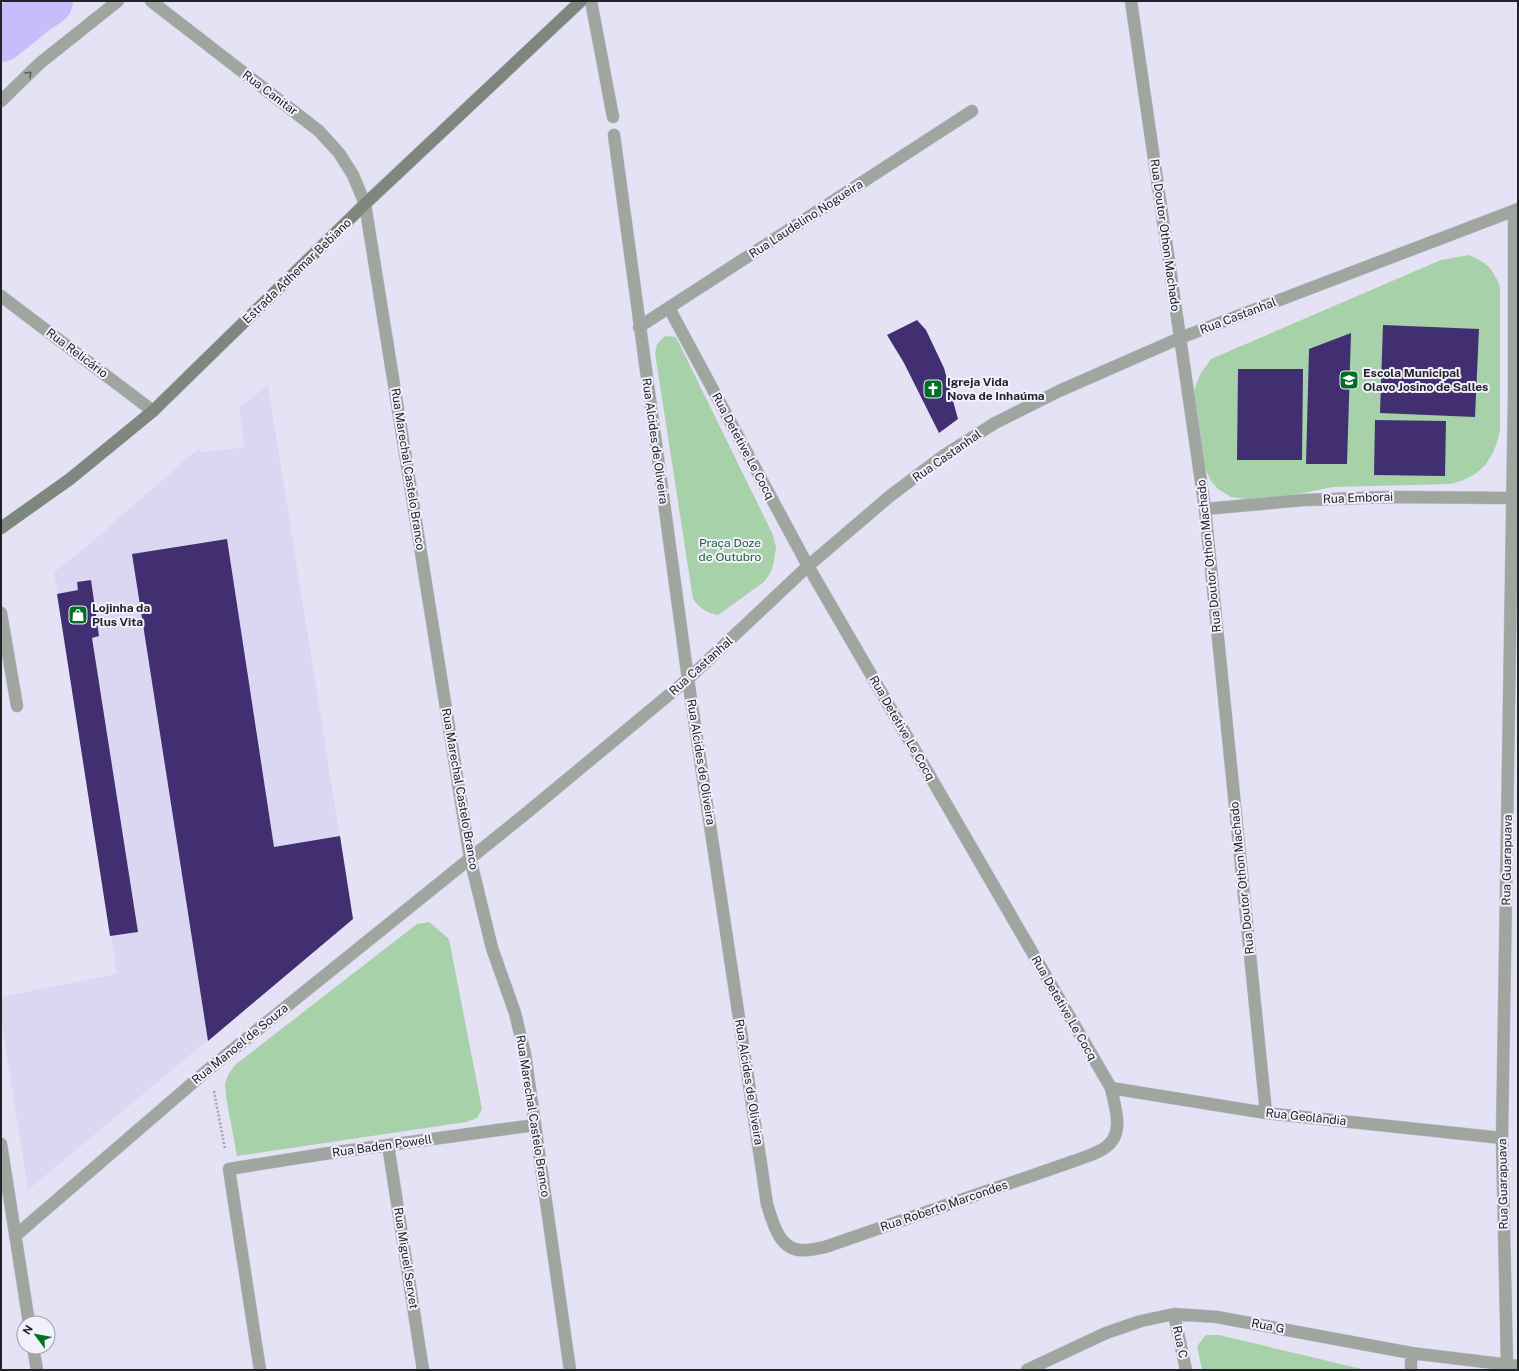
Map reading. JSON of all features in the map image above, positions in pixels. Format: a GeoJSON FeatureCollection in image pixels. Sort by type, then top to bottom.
{"type":"FeatureCollection","features":[{"type":"Feature","properties":{"kind":"main road","name":"Estrada Adhemar Bebiano"},"geometry":{"type":"LineString","coordinates":[[1,528],[70,479],[153,411],[365,204],[581,1]]}},
{"type":"Feature","properties":{"kind":"street"},"geometry":{"type":"LineString","coordinates":[[1,102],[40,63],[118,1]]}},
{"type":"Feature","properties":{"kind":"street","name":"Rua Canitar"},"geometry":{"type":"LineString","coordinates":[[152,1],[320,131],[340,153],[353,175],[365,204]]}},
{"type":"Feature","properties":{"kind":"street"},"geometry":{"type":"LineString","coordinates":[[591,1],[613,117]]}},
{"type":"Feature","properties":{"kind":"street","name":"Rua Doutor Othon Machado"},"geometry":{"type":"LineString","coordinates":[[1131,1],[1205,509],[1266,1113]]}},
{"type":"Feature","properties":{"kind":"street","name":"Rua Laudelino Nogueira"},"geometry":{"type":"LineString","coordinates":[[639,327],[972,111]]}},
{"type":"Feature","properties":{"kind":"street","name":"Rua Alcides de Oliveira"},"geometry":{"type":"LineString","coordinates":[[614,135],[688,679],[768,1204],[774,1226],[783,1242]]}},
{"type":"Feature","properties":{"kind":"street","name":"Rua Marechal Castelo Branco"},"geometry":{"type":"LineString","coordinates":[[365,204],[470,858],[492,948],[515,1013],[525,1054],[570,1370]]}},
{"type":"Feature","properties":{"kind":"street","name":"Rua Castanhal"},"geometry":{"type":"LineString","coordinates":[[470,858],[688,679],[808,566],[890,496],[943,456],[995,423],[1059,391],[1180,338],[1516,210]]}},
{"type":"Feature","properties":{"kind":"street","name":"Rua Guarapuava"},"geometry":{"type":"LineString","coordinates":[[1512,1365],[1502,1138],[1516,210]]}},
{"type":"Feature","properties":{"kind":"street","name":"Rua Relicário"},"geometry":{"type":"LineString","coordinates":[[1,296],[153,411]]}},
{"type":"Feature","properties":{"kind":"street","name":"Rua Detetive Le Cocq"},"geometry":{"type":"LineString","coordinates":[[669,308],[808,566],[1110,1088],[1118,1118],[1114,1139],[1105,1148]]}},
{"type":"Feature","properties":{"kind":"street","name":"Rua Emborai"},"geometry":{"type":"LineString","coordinates":[[1205,509],[1342,498],[1512,498]]}},
{"type":"Feature","properties":{"kind":"street"},"geometry":{"type":"LineString","coordinates":[[1,613],[17,706]]}},
{"type":"Feature","properties":{"kind":"street","name":"Rua Manoel de Souza"},"geometry":{"type":"LineString","coordinates":[[15,1236],[210,1068],[470,858]]}},
{"type":"Feature","properties":{"kind":"street","name":"Rua Geolândia"},"geometry":{"type":"LineString","coordinates":[[1110,1088],[1266,1113],[1502,1138]]}},
{"type":"Feature","properties":{"kind":"street","name":"Rua Baden Powell"},"geometry":{"type":"LineString","coordinates":[[229,1169],[322,1154],[535,1125]]}},
{"type":"Feature","properties":{"kind":"street"},"geometry":{"type":"LineString","coordinates":[[1,1144],[28,1315]]}},
{"type":"Feature","properties":{"kind":"street","name":"Rua Miguel Servet"},"geometry":{"type":"LineString","coordinates":[[388,1145],[423,1370]]}},
{"type":"Feature","properties":{"kind":"street","name":"Rua Roberto Marcondes"},"geometry":{"type":"LineString","coordinates":[[783,1242],[793,1249],[805,1251],[825,1247],[1074,1161],[1105,1148]]}},
{"type":"Feature","properties":{"kind":"street"},"geometry":{"type":"LineString","coordinates":[[229,1169],[260,1370]]}},
{"type":"Feature","properties":{"kind":"street","name":"Rua G"},"geometry":{"type":"LineString","coordinates":[[1029,1369],[1106,1333],[1141,1321],[1174,1314],[1217,1317],[1410,1353],[1512,1365]]}},
{"type":"Feature","properties":{"kind":"street","name":"Rua C"},"geometry":{"type":"LineString","coordinates":[[1174,1314],[1186,1370]]}},
{"type":"Feature","properties":{"kind":"street"},"geometry":{"type":"LineString","coordinates":[[1410,1353],[1411,1370]]}},
{"type":"Feature","properties":{"kind":"street"},"geometry":{"type":"LineString","coordinates":[[34,1355],[37,1370]]}},
{"type":"Feature","properties":{"kind":"path"},"geometry":{"type":"LineString","coordinates":[[210,1068],[229,1169]]}},
{"type":"Feature","properties":{"kind":"shaded area"},"geometry":{"type":"Polygon","coordinates":[[[268,385],[353,919],[28,1190],[1,1018],[1,997],[117,974],[54,572],[80,552],[199,448],[201,452],[245,447],[239,408],[268,385]]]}},
{"type":"Feature","properties":{"kind":"green space","name":"Escola Municipal Olavo Josino de Salles"},"geometry":{"type":"Polygon","coordinates":[[[1469,255],[1488,266],[1500,286],[1500,430],[1490,458],[1478,472],[1461,481],[1450,484],[1333,487],[1262,501],[1231,497],[1218,489],[1211,481],[1205,468],[1193,403],[1195,387],[1201,373],[1211,359],[1441,260],[1469,255]]]}},
{"type":"Feature","properties":{"kind":"green space","name":"Praça Doze de Outubro"},"geometry":{"type":"Polygon","coordinates":[[[665,336],[676,337],[773,535],[776,547],[771,572],[764,582],[718,615],[704,610],[693,599],[655,353],[657,344],[665,336]]]}},
{"type":"Feature","properties":{"kind":"green space"},"geometry":{"type":"Polygon","coordinates":[[[429,922],[449,939],[482,1109],[477,1118],[466,1122],[237,1156],[225,1084],[228,1075],[235,1065],[417,924],[429,922]]]}},
{"type":"Feature","properties":{"kind":"green space"},"geometry":{"type":"Polygon","coordinates":[[[1206,1335],[1219,1335],[1366,1370],[1202,1370],[1197,1346],[1206,1335]]]}},
{"type":"Feature","properties":{"kind":"building","name":"Igreja Vida Nova de Inhaúma"},"geometry":{"type":"Polygon","coordinates":[[[917,320],[926,330],[944,368],[958,419],[939,433],[904,363],[887,335],[917,320]]]}},
{"type":"Feature","properties":{"kind":"building"},"geometry":{"type":"Polygon","coordinates":[[[1383,325],[1479,329],[1475,417],[1380,413],[1383,325]]]}},
{"type":"Feature","properties":{"kind":"building"},"geometry":{"type":"Polygon","coordinates":[[[1351,333],[1347,464],[1306,464],[1309,349],[1351,333]]]}},
{"type":"Feature","properties":{"kind":"building"},"geometry":{"type":"Polygon","coordinates":[[[1238,369],[1303,369],[1302,460],[1237,460],[1238,369]]]}},
{"type":"Feature","properties":{"kind":"building"},"geometry":{"type":"Polygon","coordinates":[[[1375,420],[1446,421],[1445,476],[1374,475],[1375,420]]]}},
{"type":"Feature","properties":{"kind":"building"},"geometry":{"type":"Polygon","coordinates":[[[227,539],[274,847],[340,836],[353,919],[208,1041],[132,554],[227,539]]]}},
{"type":"Feature","properties":{"kind":"building"},"geometry":{"type":"Polygon","coordinates":[[[91,580],[99,636],[92,638],[138,932],[110,936],[57,594],[78,590],[77,582],[91,580]]]}},
{"type":"Feature","properties":{"kind":"waterway"},"geometry":{"type":"LineString","coordinates":[[1,37],[48,1]]}},
{"type":"Feature","properties":{"kind":"place","name":"Escola Municipal Olavo Josino de Salles"},"geometry":{"type":"Point","coordinates":[1349,380]}},
{"type":"Feature","properties":{"kind":"place","name":"Igreja Vida Nova de Inhaúma"},"geometry":{"type":"Point","coordinates":[933,389]}},
{"type":"Feature","properties":{"kind":"place","name":"Lojinha da Plus Vita"},"geometry":{"type":"Point","coordinates":[78,615]}}]}
